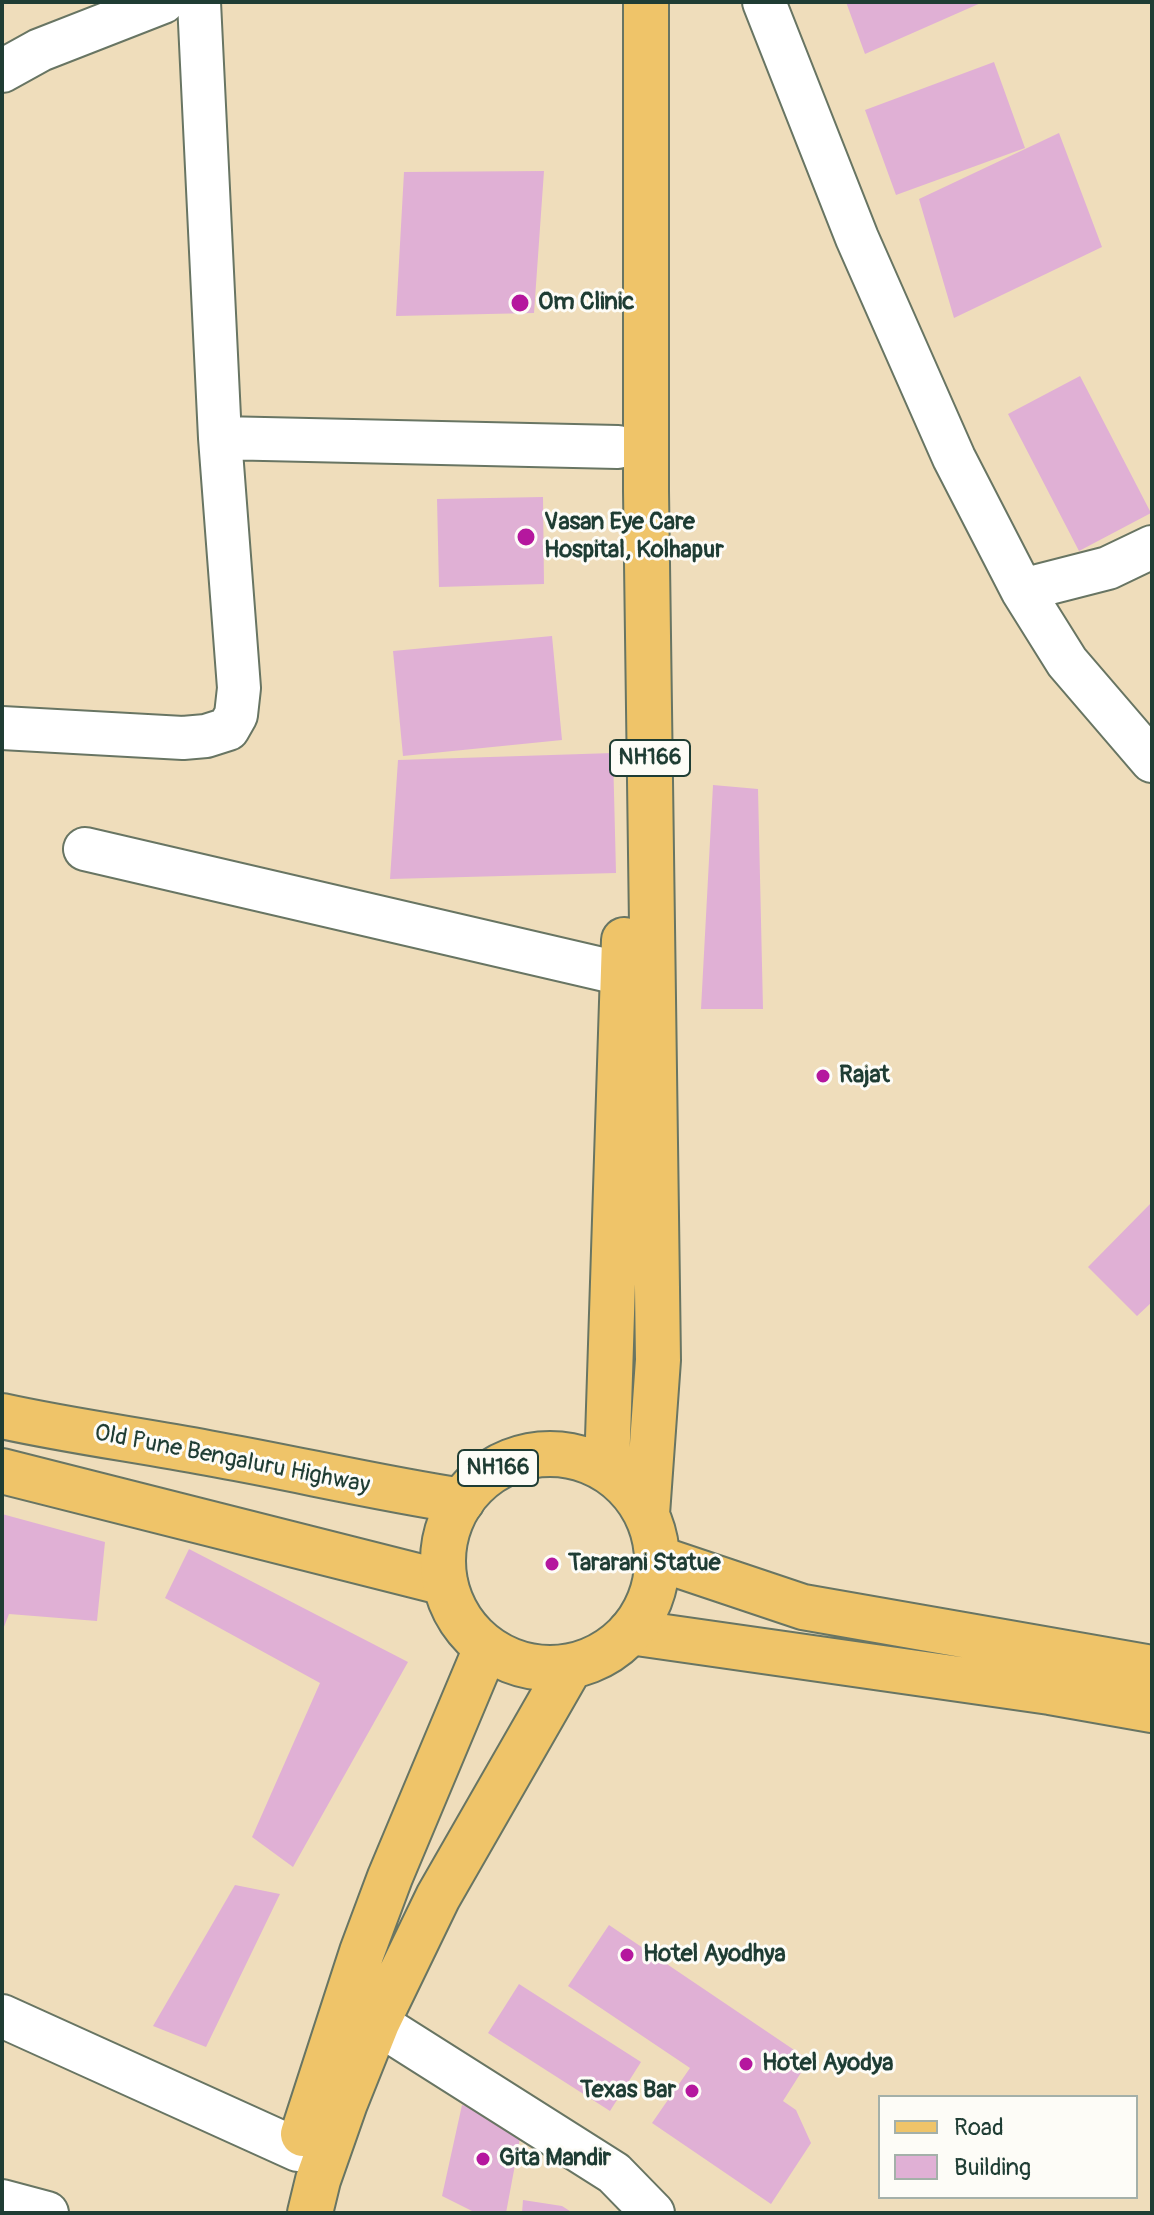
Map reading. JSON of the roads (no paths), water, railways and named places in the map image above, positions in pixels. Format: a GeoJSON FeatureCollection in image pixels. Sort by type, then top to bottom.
{"type":"FeatureCollection","features":[{"type":"Feature","properties":{"kind":"main road","name":"NH166"},"geometry":{"type":"LineString","coordinates":[[607,1469],[623,974],[618,447],[643,4]]}},
{"type":"Feature","properties":{"kind":"main road","name":"NH166"},"geometry":{"type":"LineString","coordinates":[[643,4],[658,1360],[647,1514]]}},
{"type":"Feature","properties":{"kind":"main road","name":"Old Pune Bengaluru Highway"},"geometry":{"type":"LineString","coordinates":[[2,1416],[462,1501]]}},
{"type":"Feature","properties":{"kind":"main road","name":"NH166"},"geometry":{"type":"LineString","coordinates":[[535,1455],[583,1458],[607,1469],[637,1497],[655,1536],[655,1585],[645,1610],[630,1632],[603,1655],[570,1667],[540,1668],[511,1662],[486,1648],[460,1619],[445,1583],[443,1554],[449,1527],[462,1501],[495,1470],[514,1460],[535,1455]]}},
{"type":"Feature","properties":{"kind":"main road"},"geometry":{"type":"LineString","coordinates":[[2,1471],[445,1583]]}},
{"type":"Feature","properties":{"kind":"main road"},"geometry":{"type":"LineString","coordinates":[[657,1558],[803,1607],[1152,1668]]}},
{"type":"Feature","properties":{"kind":"main road"},"geometry":{"type":"LineString","coordinates":[[630,1632],[1050,1692],[1152,1710]]}},
{"type":"Feature","properties":{"kind":"main road"},"geometry":{"type":"LineString","coordinates":[[280,2213],[362,1952],[390,1877],[486,1648]]}},
{"type":"Feature","properties":{"kind":"main road"},"geometry":{"type":"LineString","coordinates":[[310,2213],[345,2103],[377,2023],[438,1897],[570,1667]]}},
{"type":"Feature","properties":{"kind":"street"},"geometry":{"type":"LineString","coordinates":[[2,71],[40,50],[163,2]]}},
{"type":"Feature","properties":{"kind":"street"},"geometry":{"type":"LineString","coordinates":[[2,728],[183,738],[206,736],[228,729],[236,715],[239,688],[220,438],[199,2]]}},
{"type":"Feature","properties":{"kind":"street"},"geometry":{"type":"LineString","coordinates":[[764,2],[863,252],[954,458],[1022,590],[1067,662],[1152,761]]}},
{"type":"Feature","properties":{"kind":"street"},"geometry":{"type":"LineString","coordinates":[[220,438],[618,447]]}},
{"type":"Feature","properties":{"kind":"street"},"geometry":{"type":"LineString","coordinates":[[1022,590],[1108,568],[1152,547]]}},
{"type":"Feature","properties":{"kind":"street"},"geometry":{"type":"LineString","coordinates":[[85,849],[623,974]]}},
{"type":"Feature","properties":{"kind":"street"},"geometry":{"type":"LineString","coordinates":[[2,2016],[298,2150]]}},
{"type":"Feature","properties":{"kind":"street"},"geometry":{"type":"LineString","coordinates":[[377,2023],[614,2173],[653,2213]]}},
{"type":"Feature","properties":{"kind":"street"},"geometry":{"type":"LineString","coordinates":[[2,2201],[47,2213]]}},
{"type":"Feature","properties":{"kind":"place","name":"Om Clinic"},"geometry":{"type":"Point","coordinates":[520,303]}},
{"type":"Feature","properties":{"kind":"place","name":"Vasan Eye Care Hospital, Kolhapur"},"geometry":{"type":"Point","coordinates":[526,537]}},
{"type":"Feature","properties":{"kind":"place","name":"Rajat"},"geometry":{"type":"Point","coordinates":[823,1076]}},
{"type":"Feature","properties":{"kind":"place","name":"Tararani Statue"},"geometry":{"type":"Point","coordinates":[552,1564]}},
{"type":"Feature","properties":{"kind":"place","name":"Hotel Ayodhya"},"geometry":{"type":"Point","coordinates":[627,1955]}},
{"type":"Feature","properties":{"kind":"place","name":"Hotel Ayodya"},"geometry":{"type":"Point","coordinates":[746,2064]}},
{"type":"Feature","properties":{"kind":"place","name":"Texas Bar"},"geometry":{"type":"Point","coordinates":[692,2091]}},
{"type":"Feature","properties":{"kind":"place","name":"Gita Mandir"},"geometry":{"type":"Point","coordinates":[483,2159]}}]}
